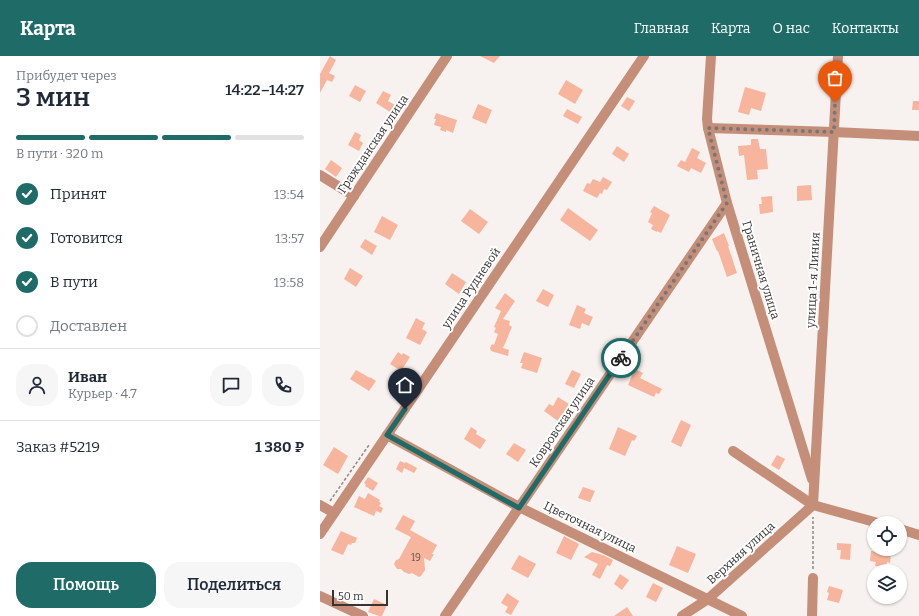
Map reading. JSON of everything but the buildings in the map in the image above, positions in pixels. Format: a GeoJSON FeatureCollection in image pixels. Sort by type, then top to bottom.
{"type":"FeatureCollection","features":[{"type":"Feature","properties":{"kind":"street","name":"Гражданская улица"},"geometry":{"type":"LineString","coordinates":[[320,247],[447,56]]}},
{"type":"Feature","properties":{"kind":"street","name":"улица Рудневой"},"geometry":{"type":"LineString","coordinates":[[320,534],[644,56]]}},
{"type":"Feature","properties":{"kind":"street","name":"Граничная улица"},"geometry":{"type":"LineString","coordinates":[[711,56],[707,119],[708,128],[727,203],[814,487]]}},
{"type":"Feature","properties":{"kind":"street","name":"улица 1-я Линия"},"geometry":{"type":"LineString","coordinates":[[813,505],[838,56]]}},
{"type":"Feature","properties":{"kind":"street"},"geometry":{"type":"LineString","coordinates":[[708,128],[919,136]]}},
{"type":"Feature","properties":{"kind":"street"},"geometry":{"type":"LineString","coordinates":[[320,175],[354,196]]}},
{"type":"Feature","properties":{"kind":"street","name":"Ковровская улица"},"geometry":{"type":"LineString","coordinates":[[445,616],[727,203]]}},
{"type":"Feature","properties":{"kind":"street","name":"Цветочная улица"},"geometry":{"type":"LineString","coordinates":[[387,435],[519,508],[742,616]]}},
{"type":"Feature","properties":{"kind":"street"},"geometry":{"type":"LineString","coordinates":[[733,451],[813,505],[867,520]]}},
{"type":"Feature","properties":{"kind":"street"},"geometry":{"type":"LineString","coordinates":[[320,505],[334,513]]}},
{"type":"Feature","properties":{"kind":"street","name":"Верхняя улица"},"geometry":{"type":"LineString","coordinates":[[682,616],[708,599],[813,505]]}},
{"type":"Feature","properties":{"kind":"street"},"geometry":{"type":"LineString","coordinates":[[907,531],[919,535]]}},
{"type":"Feature","properties":{"kind":"street"},"geometry":{"type":"LineString","coordinates":[[812,616],[813,578]]}},
{"type":"Feature","properties":{"kind":"street"},"geometry":{"type":"LineString","coordinates":[[320,596],[363,616]]}},
{"type":"Feature","properties":{"kind":"path"},"geometry":{"type":"LineString","coordinates":[[813,505],[813,578]]}},
{"type":"Feature","properties":{"kind":"way so far"},"geometry":{"type":"LineString","coordinates":[[621,358],[727,203],[708,128],[834,132],[835,102]]}},
{"type":"Feature","properties":{"kind":"route"},"geometry":{"type":"LineString","coordinates":[[405,409],[387,435],[519,508],[621,358]]}}]}
